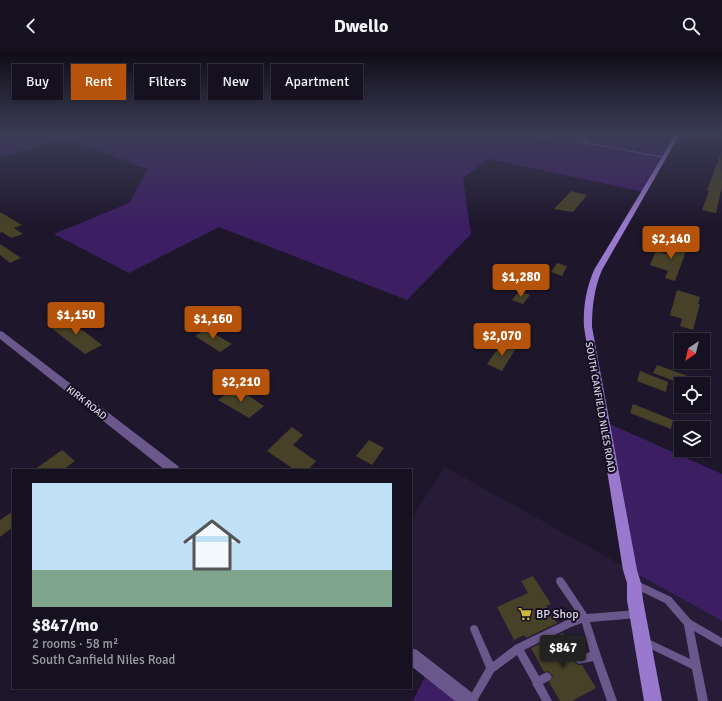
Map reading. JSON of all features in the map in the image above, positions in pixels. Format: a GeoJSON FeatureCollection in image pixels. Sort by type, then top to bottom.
{"type":"FeatureCollection","features":[{"type":"Feature","properties":{"kind":"main road","name":"SOUTH CANFIELD NILES ROAD"},"geometry":{"type":"LineString","coordinates":[[653,701],[637,614],[634,583],[630,570],[603,421],[587,312],[589,295],[598,270],[660,164]]}},
{"type":"Feature","properties":{"kind":"street","name":"KIRK ROAD"},"geometry":{"type":"LineString","coordinates":[[0,334],[173,469]]}},
{"type":"Feature","properties":{"kind":"street"},"geometry":{"type":"LineString","coordinates":[[412,657],[470,701]]}},
{"type":"Feature","properties":{"kind":"lane"},"geometry":{"type":"LineString","coordinates":[[560,581],[585,618],[596,656],[612,701]]}},
{"type":"Feature","properties":{"kind":"lane"},"geometry":{"type":"LineString","coordinates":[[634,583],[668,600],[688,623],[722,643]]}},
{"type":"Feature","properties":{"kind":"lane"},"geometry":{"type":"LineString","coordinates":[[470,701],[492,669],[518,648],[570,623],[585,618],[637,614]]}},
{"type":"Feature","properties":{"kind":"lane"},"geometry":{"type":"LineString","coordinates":[[688,623],[703,701]]}},
{"type":"Feature","properties":{"kind":"lane"},"geometry":{"type":"LineString","coordinates":[[474,629],[492,669]]}},
{"type":"Feature","properties":{"kind":"lane"},"geometry":{"type":"LineString","coordinates":[[642,640],[696,666]]}},
{"type":"Feature","properties":{"kind":"lane"},"geometry":{"type":"LineString","coordinates":[[518,648],[547,701]]}},
{"type":"Feature","properties":{"kind":"lane"},"geometry":{"type":"LineString","coordinates":[[579,659],[596,656]]}},
{"type":"Feature","properties":{"kind":"lane"},"geometry":{"type":"LineString","coordinates":[[536,683],[547,677]]}},
{"type":"Feature","properties":{"kind":"shaded area"},"geometry":{"type":"Polygon","coordinates":[[[135,164],[482,164],[463,178],[471,234],[407,300],[219,227],[129,273],[54,234],[129,203],[148,169],[135,164]]]}},
{"type":"Feature","properties":{"kind":"shaded area"},"geometry":{"type":"Polygon","coordinates":[[[514,164],[660,164],[644,192],[514,164]]]}},
{"type":"Feature","properties":{"kind":"shaded area"},"geometry":{"type":"Polygon","coordinates":[[[603,421],[674,453],[674,457],[684,457],[722,474],[722,621],[630,570],[603,421]]]}},
{"type":"Feature","properties":{"kind":"shaded area"},"geometry":{"type":"Polygon","coordinates":[[[445,467],[722,621],[722,701],[469,701],[412,657],[412,517],[445,467]]]}},
{"type":"Feature","properties":{"kind":"shaded area"},"geometry":{"type":"Polygon","coordinates":[[[429,669],[469,701],[413,701],[429,669]]]}},
{"type":"Feature","properties":{"kind":"building"},"geometry":{"type":"Polygon","coordinates":[[[717,164],[721,164],[722,186],[716,213],[702,210],[709,191],[707,190],[717,164]]]}},
{"type":"Feature","properties":{"kind":"building"},"geometry":{"type":"Polygon","coordinates":[[[571,191],[587,195],[573,212],[554,209],[571,191]]]}},
{"type":"Feature","properties":{"kind":"building"},"geometry":{"type":"Polygon","coordinates":[[[0,212],[22,225],[14,228],[23,234],[11,238],[2,232],[0,233],[0,212]]]}},
{"type":"Feature","properties":{"kind":"building"},"geometry":{"type":"Polygon","coordinates":[[[679,240],[689,243],[675,281],[665,278],[668,271],[650,265],[656,251],[669,255],[671,249],[675,250],[679,240]]]}},
{"type":"Feature","properties":{"kind":"building"},"geometry":{"type":"Polygon","coordinates":[[[0,244],[21,258],[10,263],[0,255],[0,244]]]}},
{"type":"Feature","properties":{"kind":"building"},"geometry":{"type":"Polygon","coordinates":[[[557,263],[567,266],[562,276],[551,272],[557,263]]]}},
{"type":"Feature","properties":{"kind":"building"},"geometry":{"type":"Polygon","coordinates":[[[677,290],[700,297],[698,304],[700,304],[693,330],[680,326],[682,319],[670,315],[677,290]]]}},
{"type":"Feature","properties":{"kind":"building"},"geometry":{"type":"Polygon","coordinates":[[[519,291],[530,295],[523,304],[512,300],[519,291]]]}},
{"type":"Feature","properties":{"kind":"building"},"geometry":{"type":"Polygon","coordinates":[[[63,319],[85,332],[102,345],[85,354],[51,328],[53,327],[51,325],[63,319]]]}},
{"type":"Feature","properties":{"kind":"building"},"geometry":{"type":"Polygon","coordinates":[[[206,329],[232,344],[220,352],[195,336],[206,329]]]}},
{"type":"Feature","properties":{"kind":"building"},"geometry":{"type":"Polygon","coordinates":[[[502,343],[516,348],[502,371],[487,364],[502,343]]]}},
{"type":"Feature","properties":{"kind":"building"},"geometry":{"type":"Polygon","coordinates":[[[657,365],[690,377],[674,377],[674,381],[653,373],[657,365]]]}},
{"type":"Feature","properties":{"kind":"building"},"geometry":{"type":"Polygon","coordinates":[[[640,371],[668,382],[666,392],[637,381],[640,371]]]}},
{"type":"Feature","properties":{"kind":"building"},"geometry":{"type":"Polygon","coordinates":[[[235,387],[264,406],[249,418],[218,400],[235,387]]]}},
{"type":"Feature","properties":{"kind":"building"},"geometry":{"type":"Polygon","coordinates":[[[633,404],[673,420],[671,429],[630,413],[633,404]]]}},
{"type":"Feature","properties":{"kind":"building"},"geometry":{"type":"Polygon","coordinates":[[[292,427],[303,435],[293,445],[316,461],[309,469],[294,469],[267,451],[292,427]]]}},
{"type":"Feature","properties":{"kind":"building"},"geometry":{"type":"Polygon","coordinates":[[[369,440],[384,448],[372,465],[356,456],[369,440]]]}},
{"type":"Feature","properties":{"kind":"building"},"geometry":{"type":"Polygon","coordinates":[[[62,450],[75,461],[64,469],[35,469],[62,450]]]}},
{"type":"Feature","properties":{"kind":"building"},"geometry":{"type":"Polygon","coordinates":[[[12,512],[12,528],[0,537],[0,520],[12,512]]]}},
{"type":"Feature","properties":{"kind":"building","name":"BP Shop"},"geometry":{"type":"Polygon","coordinates":[[[533,576],[551,604],[546,606],[557,623],[526,638],[524,635],[514,640],[497,607],[528,593],[521,581],[533,576]]]}},
{"type":"Feature","properties":{"kind":"building"},"geometry":{"type":"Polygon","coordinates":[[[563,633],[576,654],[573,660],[578,665],[582,665],[596,688],[572,701],[560,701],[549,682],[553,676],[548,671],[544,672],[531,648],[563,633]]]}},
{"type":"Feature","properties":{"kind":"place","name":"BP Shop"},"geometry":{"type":"Point","coordinates":[525,614]}}]}
